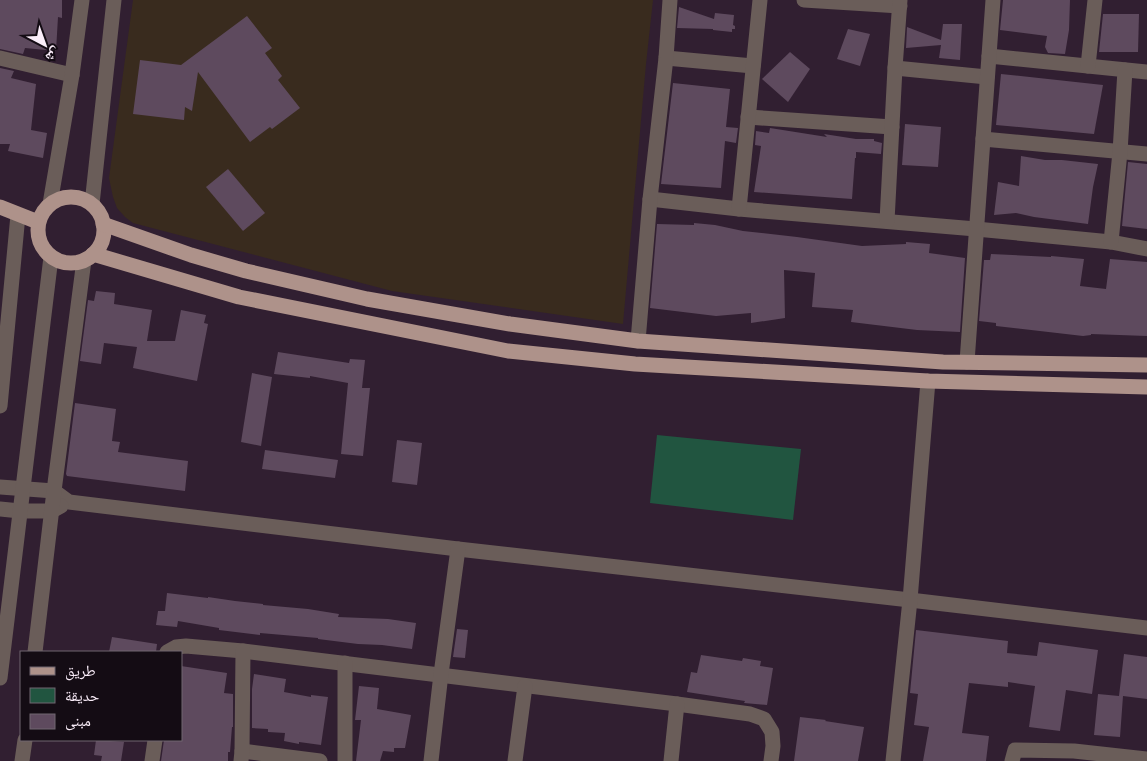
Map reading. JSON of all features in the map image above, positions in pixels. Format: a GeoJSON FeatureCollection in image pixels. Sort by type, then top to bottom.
{"type":"FeatureCollection","features":[{"type":"Feature","properties":{"kind":"main road"},"geometry":{"type":"LineString","coordinates":[[71,197],[82,199],[92,204],[101,216],[103,224],[103,235],[100,245],[89,257],[76,263],[67,263],[51,257],[39,242],[37,232],[38,222],[43,212],[50,204],[60,199],[71,197]]}},
{"type":"Feature","properties":{"kind":"main road"},"geometry":{"type":"LineString","coordinates":[[0,207],[38,222]]}},
{"type":"Feature","properties":{"kind":"main road"},"geometry":{"type":"LineString","coordinates":[[103,224],[191,255],[246,271],[367,299],[510,324],[638,341],[943,362],[1147,365]]}},
{"type":"Feature","properties":{"kind":"main road"},"geometry":{"type":"LineString","coordinates":[[89,257],[239,297],[508,351],[635,364],[928,381],[1147,387]]}},
{"type":"Feature","properties":{"kind":"street"},"geometry":{"type":"LineString","coordinates":[[50,204],[72,75],[82,0]]}},
{"type":"Feature","properties":{"kind":"street"},"geometry":{"type":"LineString","coordinates":[[92,204],[114,0]]}},
{"type":"Feature","properties":{"kind":"street"},"geometry":{"type":"LineString","coordinates":[[638,341],[670,0]]}},
{"type":"Feature","properties":{"kind":"street"},"geometry":{"type":"LineString","coordinates":[[739,209],[760,0]]}},
{"type":"Feature","properties":{"kind":"street"},"geometry":{"type":"LineString","coordinates":[[804,0],[900,3],[887,221]]}},
{"type":"Feature","properties":{"kind":"street"},"geometry":{"type":"LineString","coordinates":[[967,362],[993,0]]}},
{"type":"Feature","properties":{"kind":"street"},"geometry":{"type":"LineString","coordinates":[[1088,66],[1094,0]]}},
{"type":"Feature","properties":{"kind":"street"},"geometry":{"type":"LineString","coordinates":[[989,56],[1147,72]]}},
{"type":"Feature","properties":{"kind":"street"},"geometry":{"type":"LineString","coordinates":[[0,58],[72,75]]}},
{"type":"Feature","properties":{"kind":"street"},"geometry":{"type":"LineString","coordinates":[[666,58],[753,66]]}},
{"type":"Feature","properties":{"kind":"street"},"geometry":{"type":"LineString","coordinates":[[895,68],[987,77]]}},
{"type":"Feature","properties":{"kind":"street"},"geometry":{"type":"LineString","coordinates":[[1111,242],[1120,152],[1125,70]]}},
{"type":"Feature","properties":{"kind":"street"},"geometry":{"type":"LineString","coordinates":[[748,116],[892,127]]}},
{"type":"Feature","properties":{"kind":"street"},"geometry":{"type":"LineString","coordinates":[[983,139],[1147,154]]}},
{"type":"Feature","properties":{"kind":"street"},"geometry":{"type":"LineString","coordinates":[[650,199],[739,209],[1111,242],[1147,249]]}},
{"type":"Feature","properties":{"kind":"street"},"geometry":{"type":"LineString","coordinates":[[0,406],[18,215]]}},
{"type":"Feature","properties":{"kind":"street"},"geometry":{"type":"LineString","coordinates":[[0,678],[51,257]]}},
{"type":"Feature","properties":{"kind":"street"},"geometry":{"type":"LineString","coordinates":[[35,651],[54,491],[89,257]]}},
{"type":"Feature","properties":{"kind":"street"},"geometry":{"type":"LineString","coordinates":[[893,761],[910,600],[928,381]]}},
{"type":"Feature","properties":{"kind":"street"},"geometry":{"type":"LineString","coordinates":[[0,487],[54,491],[69,502],[458,549],[1147,628]]}},
{"type":"Feature","properties":{"kind":"street"},"geometry":{"type":"LineString","coordinates":[[0,509],[52,511],[69,502]]}},
{"type":"Feature","properties":{"kind":"street"},"geometry":{"type":"LineString","coordinates":[[431,761],[458,549]]}},
{"type":"Feature","properties":{"kind":"street"},"geometry":{"type":"LineString","coordinates":[[170,651],[176,647],[186,646],[243,651],[441,674],[750,714],[764,719],[772,732],[771,761]]}},
{"type":"Feature","properties":{"kind":"street"},"geometry":{"type":"LineString","coordinates":[[243,651],[241,756],[320,761]]}},
{"type":"Feature","properties":{"kind":"street"},"geometry":{"type":"LineString","coordinates":[[345,663],[345,761]]}},
{"type":"Feature","properties":{"kind":"street"},"geometry":{"type":"LineString","coordinates":[[514,761],[525,686]]}},
{"type":"Feature","properties":{"kind":"street"},"geometry":{"type":"LineString","coordinates":[[671,761],[678,704]]}},
{"type":"Feature","properties":{"kind":"street"},"geometry":{"type":"LineString","coordinates":[[22,761],[25,741]]}},
{"type":"Feature","properties":{"kind":"street"},"geometry":{"type":"LineString","coordinates":[[152,761],[155,741]]}},
{"type":"Feature","properties":{"kind":"street"},"geometry":{"type":"LineString","coordinates":[[1012,761],[1014,750],[1074,751],[1097,757],[1147,759]]}},
{"type":"Feature","properties":{"kind":"shaded area"},"geometry":{"type":"Polygon","coordinates":[[[133,0],[653,0],[623,324],[392,291],[133,223],[117,208],[109,178],[133,0]]]}},
{"type":"Feature","properties":{"kind":"green space"},"geometry":{"type":"Polygon","coordinates":[[[657,435],[801,449],[793,520],[650,503],[657,435]]]}},
{"type":"Feature","properties":{"kind":"building"},"geometry":{"type":"Polygon","coordinates":[[[0,0],[62,0],[62,18],[58,17],[56,51],[25,48],[23,54],[0,49],[0,0]]]}},
{"type":"Feature","properties":{"kind":"building"},"geometry":{"type":"Polygon","coordinates":[[[1003,0],[1070,0],[1069,30],[1065,54],[1048,53],[1045,47],[1047,36],[1000,30],[1003,0]]]}},
{"type":"Feature","properties":{"kind":"building"},"geometry":{"type":"Polygon","coordinates":[[[679,7],[714,19],[715,13],[734,15],[733,25],[735,29],[732,29],[732,32],[713,29],[677,28],[679,7]]]}},
{"type":"Feature","properties":{"kind":"building"},"geometry":{"type":"Polygon","coordinates":[[[1103,14],[1139,14],[1138,52],[1099,52],[1103,14]]]}},
{"type":"Feature","properties":{"kind":"building"},"geometry":{"type":"Polygon","coordinates":[[[247,16],[272,48],[265,53],[282,76],[278,80],[300,108],[272,129],[270,127],[250,142],[198,72],[192,111],[185,107],[184,120],[133,114],[140,60],[181,65],[247,16]]]}},
{"type":"Feature","properties":{"kind":"building"},"geometry":{"type":"Polygon","coordinates":[[[943,24],[962,24],[960,60],[939,58],[941,45],[906,48],[907,27],[941,40],[943,24]]]}},
{"type":"Feature","properties":{"kind":"building"},"geometry":{"type":"Polygon","coordinates":[[[848,29],[870,34],[860,66],[837,59],[848,29]]]}},
{"type":"Feature","properties":{"kind":"building"},"geometry":{"type":"Polygon","coordinates":[[[790,52],[810,69],[788,102],[762,79],[790,52]]]}},
{"type":"Feature","properties":{"kind":"building"},"geometry":{"type":"Polygon","coordinates":[[[0,68],[14,71],[11,78],[36,84],[31,130],[47,133],[43,158],[8,151],[10,144],[0,144],[0,68]]]}},
{"type":"Feature","properties":{"kind":"building"},"geometry":{"type":"Polygon","coordinates":[[[1001,74],[1103,85],[1094,134],[996,125],[1001,74]]]}},
{"type":"Feature","properties":{"kind":"building"},"geometry":{"type":"Polygon","coordinates":[[[673,83],[730,89],[726,127],[738,128],[736,143],[725,141],[721,188],[661,184],[673,83]]]}},
{"type":"Feature","properties":{"kind":"building"},"geometry":{"type":"Polygon","coordinates":[[[905,124],[941,127],[938,167],[902,165],[905,124]]]}},
{"type":"Feature","properties":{"kind":"building"},"geometry":{"type":"Polygon","coordinates":[[[770,128],[827,137],[824,134],[856,139],[874,139],[874,141],[882,143],[881,154],[856,152],[852,199],[754,192],[761,146],[755,145],[756,131],[769,133],[770,128]]]}},
{"type":"Feature","properties":{"kind":"building"},"geometry":{"type":"Polygon","coordinates":[[[1021,156],[1098,164],[1088,224],[1016,213],[994,215],[998,182],[1019,186],[1021,156]]]}},
{"type":"Feature","properties":{"kind":"building"},"geometry":{"type":"Polygon","coordinates":[[[1128,162],[1147,164],[1147,229],[1122,226],[1128,162]]]}},
{"type":"Feature","properties":{"kind":"building"},"geometry":{"type":"Polygon","coordinates":[[[228,169],[265,213],[243,231],[206,187],[228,169]]]}},
{"type":"Feature","properties":{"kind":"building"},"geometry":{"type":"Polygon","coordinates":[[[694,223],[862,246],[906,244],[906,242],[930,244],[929,253],[965,258],[960,332],[917,330],[851,322],[853,310],[812,307],[815,273],[784,270],[785,318],[751,323],[751,313],[716,316],[650,308],[657,224],[694,225],[694,223]]]}},
{"type":"Feature","properties":{"kind":"building"},"geometry":{"type":"Polygon","coordinates":[[[991,254],[1084,259],[1080,286],[1106,289],[1110,259],[1147,262],[1147,336],[1091,334],[1083,336],[996,326],[996,323],[979,321],[984,260],[990,260],[991,254]]]}},
{"type":"Feature","properties":{"kind":"building"},"geometry":{"type":"Polygon","coordinates":[[[96,291],[115,293],[114,304],[152,310],[147,341],[175,341],[181,310],[206,315],[204,323],[208,324],[197,381],[133,368],[137,347],[104,343],[101,364],[80,361],[88,300],[94,301],[96,291]]]}},
{"type":"Feature","properties":{"kind":"building"},"geometry":{"type":"Polygon","coordinates":[[[278,352],[349,363],[350,359],[365,360],[362,388],[370,388],[363,456],[341,454],[348,383],[310,376],[310,378],[274,374],[278,352]]]}},
{"type":"Feature","properties":{"kind":"building"},"geometry":{"type":"Polygon","coordinates":[[[252,373],[272,377],[261,446],[241,442],[252,373]]]}},
{"type":"Feature","properties":{"kind":"building"},"geometry":{"type":"Polygon","coordinates":[[[75,403],[116,409],[112,441],[120,442],[118,452],[188,461],[185,491],[67,476],[75,403]]]}},
{"type":"Feature","properties":{"kind":"building"},"geometry":{"type":"Polygon","coordinates":[[[397,440],[422,443],[417,485],[392,482],[397,440]]]}},
{"type":"Feature","properties":{"kind":"building"},"geometry":{"type":"Polygon","coordinates":[[[265,450],[338,460],[335,478],[262,469],[265,450]]]}},
{"type":"Feature","properties":{"kind":"building"},"geometry":{"type":"Polygon","coordinates":[[[167,593],[308,609],[339,614],[338,617],[388,619],[416,623],[412,649],[318,638],[260,633],[260,635],[219,630],[219,628],[178,621],[177,627],[156,625],[158,611],[165,611],[167,593]]]}},
{"type":"Feature","properties":{"kind":"building"},"geometry":{"type":"Polygon","coordinates":[[[457,629],[468,630],[465,658],[453,657],[457,629]]]}},
{"type":"Feature","properties":{"kind":"building"},"geometry":{"type":"Polygon","coordinates":[[[916,630],[1008,641],[1007,653],[1037,656],[1039,642],[1098,650],[1092,694],[1066,690],[1060,731],[1029,727],[1035,686],[1008,682],[1008,687],[969,683],[962,733],[989,736],[986,761],[923,761],[929,727],[914,725],[918,694],[910,693],[916,630]]]}},
{"type":"Feature","properties":{"kind":"building"},"geometry":{"type":"Polygon","coordinates":[[[112,637],[157,644],[156,651],[109,651],[112,637]]]}},
{"type":"Feature","properties":{"kind":"building"},"geometry":{"type":"Polygon","coordinates":[[[1124,654],[1147,657],[1147,699],[1123,696],[1120,737],[1094,735],[1098,694],[1119,696],[1124,654]]]}},
{"type":"Feature","properties":{"kind":"building"},"geometry":{"type":"Polygon","coordinates":[[[701,655],[742,661],[743,658],[761,661],[760,666],[773,668],[767,705],[744,703],[745,701],[687,692],[691,672],[697,673],[701,655]]]}},
{"type":"Feature","properties":{"kind":"building"},"geometry":{"type":"Polygon","coordinates":[[[182,666],[227,673],[224,693],[233,694],[233,727],[228,761],[161,761],[164,741],[182,741],[182,666]]]}},
{"type":"Feature","properties":{"kind":"building"},"geometry":{"type":"Polygon","coordinates":[[[254,674],[286,679],[284,692],[311,697],[311,695],[328,697],[321,745],[284,741],[285,733],[268,732],[268,729],[252,728],[254,674]]]}},
{"type":"Feature","properties":{"kind":"building"},"geometry":{"type":"Polygon","coordinates":[[[359,686],[379,688],[377,709],[411,715],[405,748],[394,748],[394,752],[383,751],[380,761],[356,761],[361,720],[355,720],[359,686]]]}},
{"type":"Feature","properties":{"kind":"building"},"geometry":{"type":"Polygon","coordinates":[[[800,717],[864,727],[858,761],[794,761],[800,717]]]}},
{"type":"Feature","properties":{"kind":"building"},"geometry":{"type":"Polygon","coordinates":[[[96,741],[124,742],[121,761],[101,761],[102,756],[94,755],[96,741]]]}}]}
